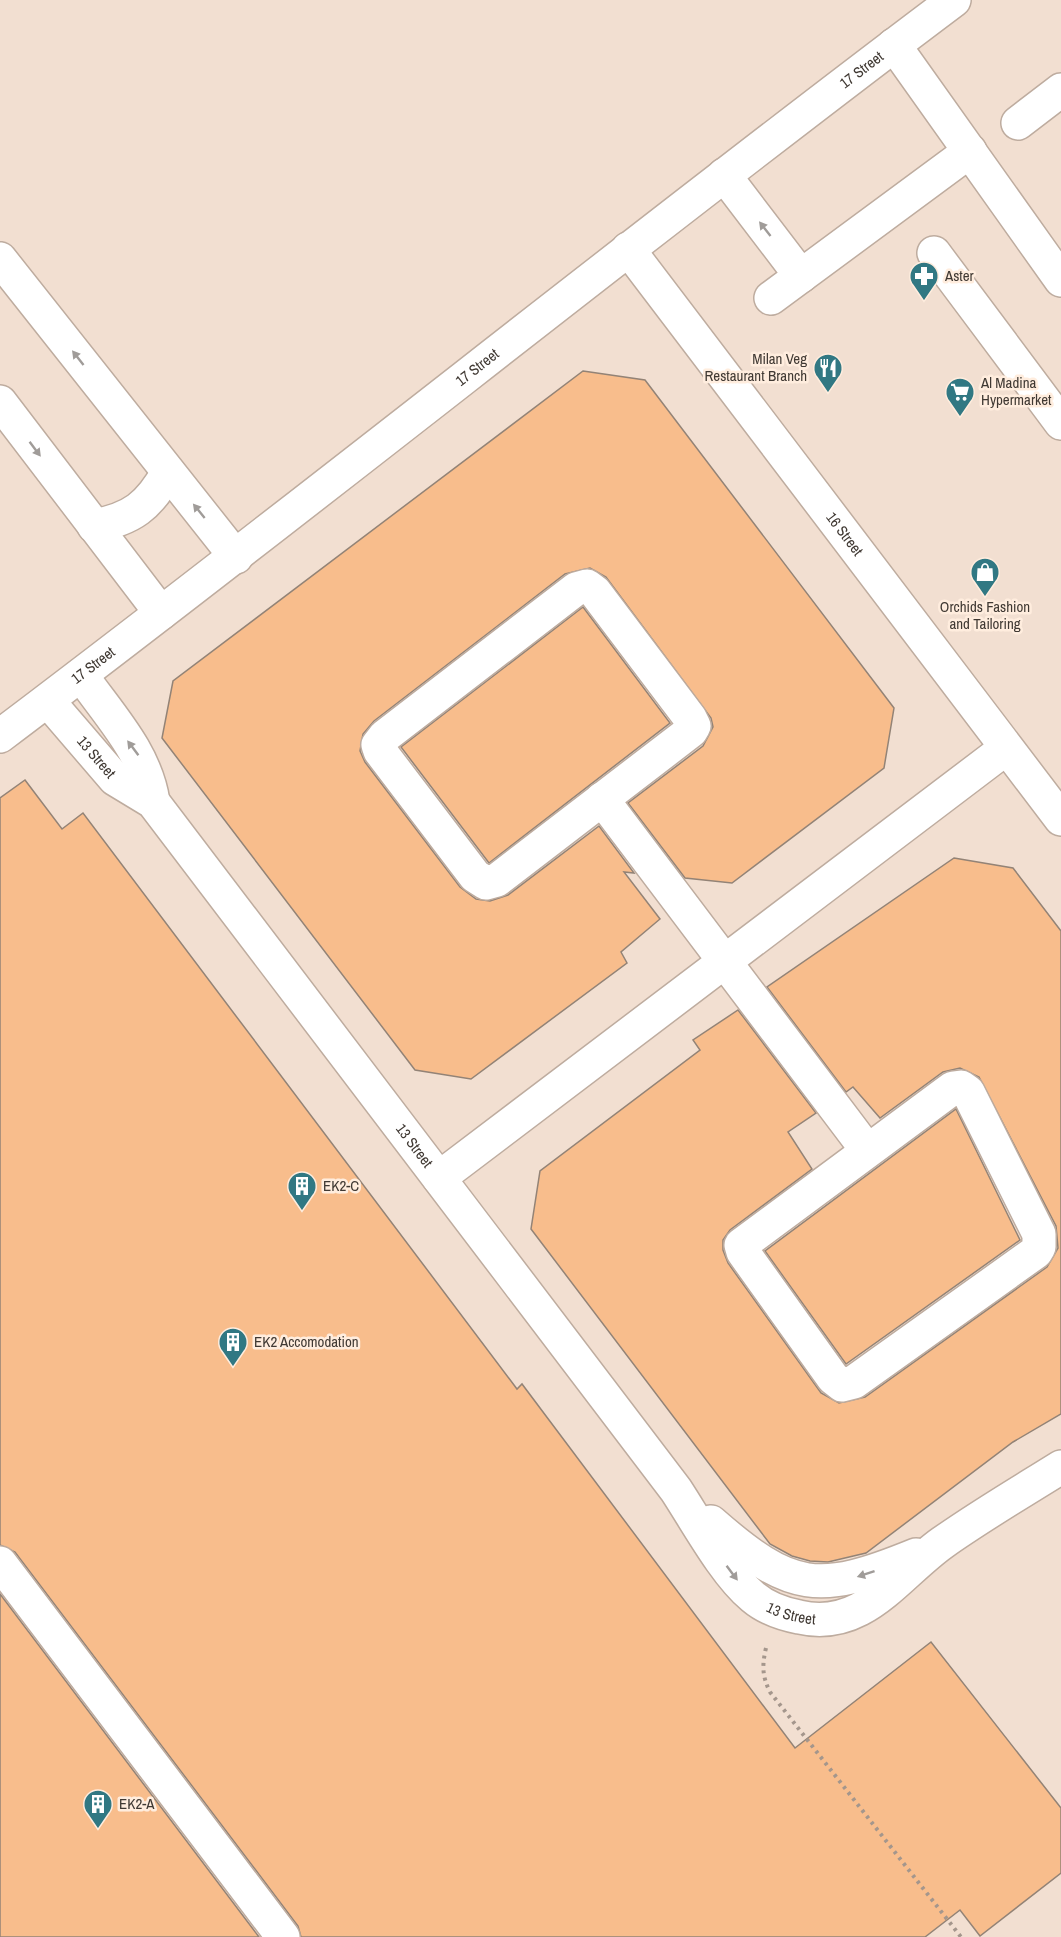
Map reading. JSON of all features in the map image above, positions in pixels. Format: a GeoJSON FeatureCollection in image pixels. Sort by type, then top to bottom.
{"type":"FeatureCollection","features":[{"type":"Feature","properties":{"kind":"street","name":"17 Street"},"geometry":{"type":"LineString","coordinates":[[0,736],[236,557],[628,249],[954,0]]}},
{"type":"Feature","properties":{"kind":"street"},"geometry":{"type":"LineString","coordinates":[[894,45],[1061,280]]}},
{"type":"Feature","properties":{"kind":"street"},"geometry":{"type":"LineString","coordinates":[[1018,123],[1061,90]]}},
{"type":"Feature","properties":{"kind":"street"},"geometry":{"type":"LineString","coordinates":[[771,298],[970,151]]}},
{"type":"Feature","properties":{"kind":"street"},"geometry":{"type":"LineString","coordinates":[[724,175],[801,276]]}},
{"type":"Feature","properties":{"kind":"street","name":"16 Street"},"geometry":{"type":"LineString","coordinates":[[628,249],[1005,749],[1061,819]]}},
{"type":"Feature","properties":{"kind":"street"},"geometry":{"type":"LineString","coordinates":[[934,253],[1061,423]]}},
{"type":"Feature","properties":{"kind":"street"},"geometry":{"type":"LineString","coordinates":[[0,259],[236,557]]}},
{"type":"Feature","properties":{"kind":"street"},"geometry":{"type":"LineString","coordinates":[[0,402],[161,613]]}},
{"type":"Feature","properties":{"kind":"street"},"geometry":{"type":"LineString","coordinates":[[94,526],[117,522],[138,510],[156,493],[168,472]]}},
{"type":"Feature","properties":{"kind":"street"},"geometry":{"type":"LineString","coordinates":[[587,586],[596,592],[694,726],[691,731],[602,799],[497,880],[486,883],[476,876],[380,751],[378,745],[385,736],[576,589],[587,586]]}},
{"type":"Feature","properties":{"kind":"street","name":"13 Street"},"geometry":{"type":"LineString","coordinates":[[81,675],[141,759],[150,780],[153,802]]}},
{"type":"Feature","properties":{"kind":"street","name":"13 Street"},"geometry":{"type":"LineString","coordinates":[[48,701],[114,778],[153,802],[676,1490],[733,1575],[753,1598],[780,1613],[809,1620],[840,1618],[868,1607],[940,1545],[1061,1467]]}},
{"type":"Feature","properties":{"kind":"street"},"geometry":{"type":"LineString","coordinates":[[440,1178],[1005,749]]}},
{"type":"Feature","properties":{"kind":"street"},"geometry":{"type":"LineString","coordinates":[[602,799],[867,1150]]}},
{"type":"Feature","properties":{"kind":"street"},"geometry":{"type":"LineString","coordinates":[[953,1088],[961,1088],[968,1092],[1040,1240],[1036,1252],[854,1382],[842,1385],[833,1378],[805,1340],[743,1252],[741,1245],[867,1150],[953,1088]]}},
{"type":"Feature","properties":{"kind":"street","name":"13 Street"},"geometry":{"type":"LineString","coordinates":[[676,1490],[749,1555],[769,1568],[815,1581],[863,1576],[940,1545]]}},
{"type":"Feature","properties":{"kind":"street"},"geometry":{"type":"LineString","coordinates":[[0,1563],[284,1937]]}},
{"type":"Feature","properties":{"kind":"path"},"geometry":{"type":"LineString","coordinates":[[780,1613],[762,1665],[764,1679],[770,1692],[961,1937]]}},
{"type":"Feature","properties":{"kind":"building"},"geometry":{"type":"Polygon","coordinates":[[[583,371],[645,380],[894,708],[884,768],[732,883],[685,878],[628,803],[703,746],[713,727],[711,718],[606,577],[590,568],[565,574],[374,721],[363,734],[360,751],[365,762],[460,887],[476,899],[490,901],[508,895],[599,826],[634,873],[624,872],[660,919],[621,952],[627,963],[471,1079],[415,1070],[162,738],[173,681],[583,371]]]}},
{"type":"Feature","properties":{"kind":"building"},"geometry":{"type":"Polygon","coordinates":[[[583,607],[670,723],[489,863],[401,747],[583,607]]]}},
{"type":"Feature","properties":{"kind":"building","name":"EK2 Accomodation"},"geometry":{"type":"Polygon","coordinates":[[[25,780],[62,829],[83,813],[517,1389],[522,1384],[795,1748],[931,1642],[1061,1808],[1061,1873],[980,1936],[960,1910],[925,1937],[301,1937],[298,1926],[15,1552],[0,1545],[0,798],[25,780]]]}},
{"type":"Feature","properties":{"kind":"building"},"geometry":{"type":"Polygon","coordinates":[[[954,858],[1013,868],[1061,931],[1061,1414],[1013,1442],[866,1553],[828,1562],[810,1561],[792,1556],[770,1544],[531,1229],[540,1171],[700,1050],[693,1040],[738,1010],[816,1113],[788,1132],[812,1169],[730,1230],[723,1240],[723,1250],[728,1263],[821,1393],[839,1403],[865,1397],[1047,1267],[1058,1248],[1056,1226],[979,1077],[960,1068],[943,1072],[880,1118],[853,1087],[846,1092],[767,987],[954,858]]]}},
{"type":"Feature","properties":{"kind":"building"},"geometry":{"type":"Polygon","coordinates":[[[956,1109],[1020,1240],[846,1364],[765,1251],[956,1109]]]}},
{"type":"Feature","properties":{"kind":"building","name":"EK2-A"},"geometry":{"type":"Polygon","coordinates":[[[0,1594],[259,1937],[0,1937],[0,1594]]]}},
{"type":"Feature","properties":{"kind":"place","name":"Aster"},"geometry":{"type":"Point","coordinates":[924,302]}},
{"type":"Feature","properties":{"kind":"place","name":"Milan Veg Restaurant Branch"},"geometry":{"type":"Point","coordinates":[828,394]}},
{"type":"Feature","properties":{"kind":"place","name":"Al Madina Hypermarket"},"geometry":{"type":"Point","coordinates":[960,418]}},
{"type":"Feature","properties":{"kind":"place","name":"Orchids Fashion and Tailoring"},"geometry":{"type":"Point","coordinates":[985,598]}},
{"type":"Feature","properties":{"kind":"place","name":"EK2-C"},"geometry":{"type":"Point","coordinates":[302,1212]}},
{"type":"Feature","properties":{"kind":"place","name":"EK2 Accomodation"},"geometry":{"type":"Point","coordinates":[233,1368]}},
{"type":"Feature","properties":{"kind":"place","name":"EK2-A"},"geometry":{"type":"Point","coordinates":[98,1830]}}]}
